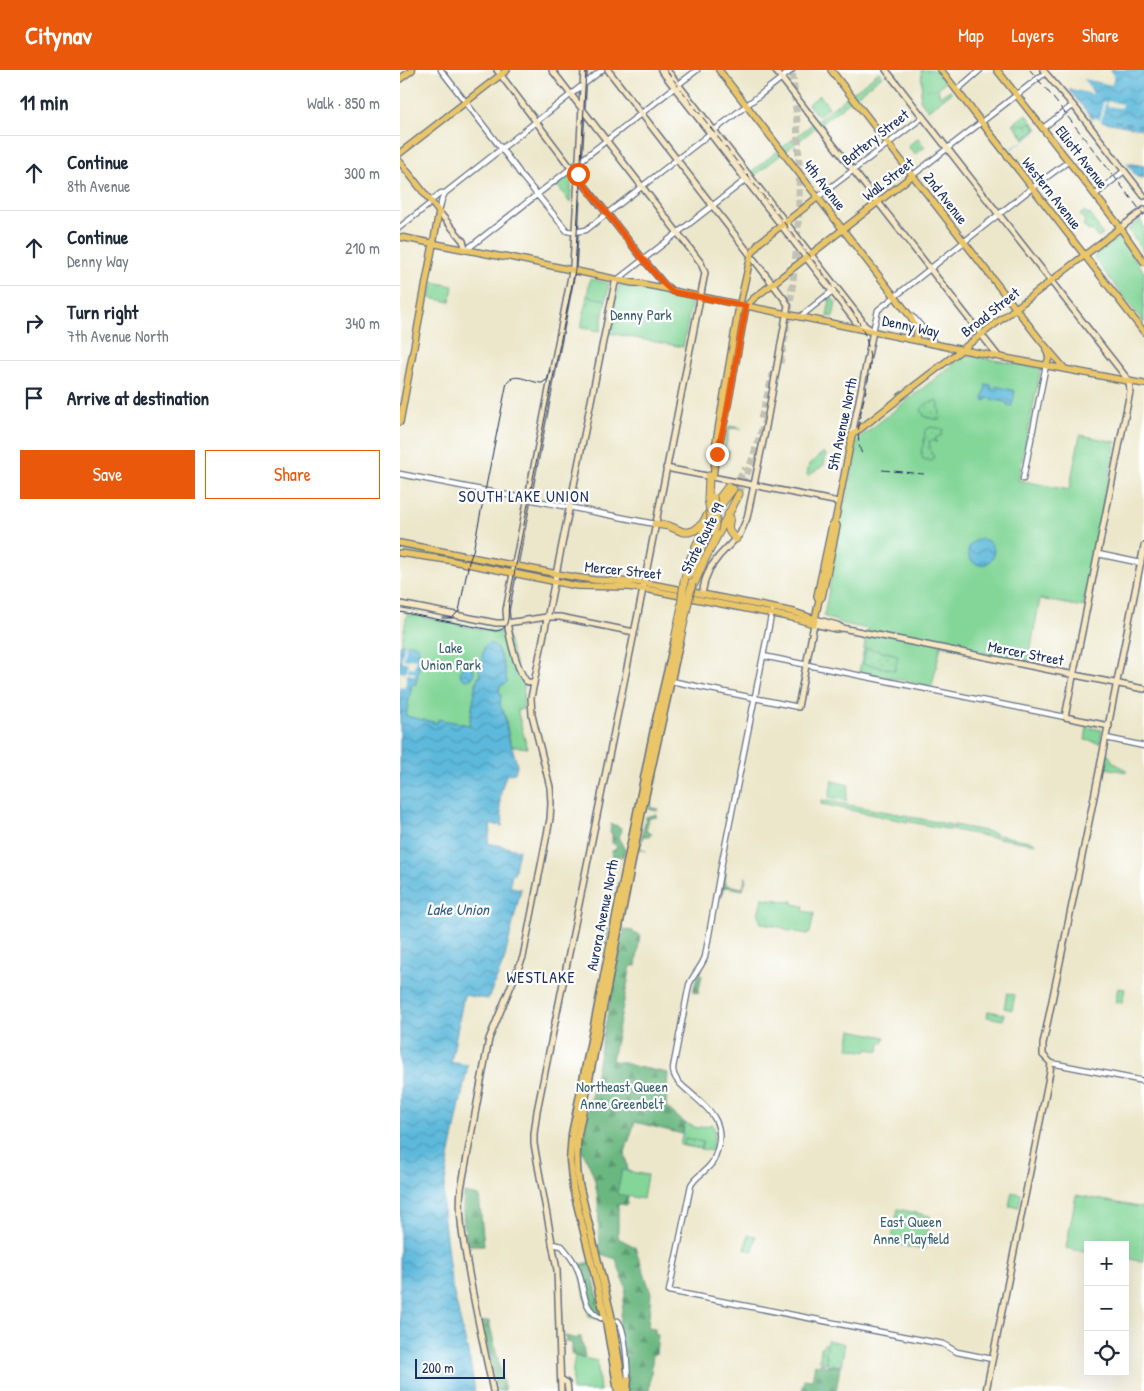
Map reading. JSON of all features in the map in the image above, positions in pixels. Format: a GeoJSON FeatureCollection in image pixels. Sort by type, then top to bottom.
{"type":"FeatureCollection","features":[{"type":"Feature","properties":{"kind":"highway","name":"Aurora Avenue North"},"geometry":{"type":"LineString","coordinates":[[625,1391],[611,1315],[579,1184],[576,1152],[642,810],[671,681],[683,607],[694,563],[711,531],[711,477]]}},
{"type":"Feature","properties":{"kind":"highway","name":"State Route 99"},"geometry":{"type":"LineString","coordinates":[[655,524],[669,526],[683,532],[695,530],[730,488],[700,537],[691,557],[690,595]]}},
{"type":"Feature","properties":{"kind":"highway","name":"State Route 99"},"geometry":{"type":"LineString","coordinates":[[690,583],[704,561],[739,494]]}},
{"type":"Feature","properties":{"kind":"highway"},"geometry":{"type":"LineString","coordinates":[[732,509],[728,529],[729,533],[736,539]]}},
{"type":"Feature","properties":{"kind":"highway","name":"Aurora Avenue North"},"geometry":{"type":"LineString","coordinates":[[683,607],[690,595]]}},
{"type":"Feature","properties":{"kind":"highway","name":"Aurora Avenue North"},"geometry":{"type":"LineString","coordinates":[[618,1391],[606,1321],[573,1188],[570,1151],[655,724],[678,640]]}},
{"type":"Feature","properties":{"kind":"highway"},"geometry":{"type":"LineString","coordinates":[[625,1391],[628,1379]]}},
{"type":"Feature","properties":{"kind":"main road"},"geometry":{"type":"LineString","coordinates":[[400,79],[412,70]]}},
{"type":"Feature","properties":{"kind":"main road"},"geometry":{"type":"LineString","coordinates":[[400,153],[466,102],[499,73],[507,70]]}},
{"type":"Feature","properties":{"kind":"main road"},"geometry":{"type":"LineString","coordinates":[[552,70],[700,261],[705,273],[682,393],[683,398],[678,424],[674,429],[536,1112],[534,1144],[559,1283],[561,1391]]}},
{"type":"Feature","properties":{"kind":"main road"},"geometry":{"type":"LineString","coordinates":[[534,681],[522,676],[507,623],[506,605],[572,271],[584,70]]}},
{"type":"Feature","properties":{"kind":"main road"},"geometry":{"type":"LineString","coordinates":[[608,70],[787,302],[787,314],[747,518],[742,531],[713,564],[705,580],[702,594],[703,596],[729,602],[751,610]]}},
{"type":"Feature","properties":{"kind":"main road"},"geometry":{"type":"LineString","coordinates":[[661,70],[676,86],[834,289],[864,324],[873,331]]}},
{"type":"Feature","properties":{"kind":"main road"},"geometry":{"type":"LineString","coordinates":[[667,70],[676,86]]}},
{"type":"Feature","properties":{"kind":"main road","name":"4th Avenue"},"geometry":{"type":"LineString","coordinates":[[719,70],[910,316],[917,330],[916,340]]}},
{"type":"Feature","properties":{"kind":"main road"},"geometry":{"type":"LineString","coordinates":[[775,70],[998,356]]}},
{"type":"Feature","properties":{"kind":"main road","name":"2nd Avenue"},"geometry":{"type":"LineString","coordinates":[[831,70],[1065,369]]}},
{"type":"Feature","properties":{"kind":"main road"},"geometry":{"type":"LineString","coordinates":[[886,70],[1129,381],[1130,392],[1064,717],[1109,726]]}},
{"type":"Feature","properties":{"kind":"main road","name":"Western Avenue"},"geometry":{"type":"LineString","coordinates":[[941,70],[1144,332]]}},
{"type":"Feature","properties":{"kind":"main road","name":"Elliott Avenue"},"geometry":{"type":"LineString","coordinates":[[997,70],[1095,194],[1144,262]]}},
{"type":"Feature","properties":{"kind":"main road"},"geometry":{"type":"LineString","coordinates":[[1044,72],[1073,105],[1144,196]]}},
{"type":"Feature","properties":{"kind":"main road"},"geometry":{"type":"LineString","coordinates":[[499,73],[577,176],[643,259],[673,292]]}},
{"type":"Feature","properties":{"kind":"main road"},"geometry":{"type":"LineString","coordinates":[[400,162],[463,242],[466,250]]}},
{"type":"Feature","properties":{"kind":"main road","name":"Wall Street"},"geometry":{"type":"LineString","coordinates":[[743,306],[913,176]]}},
{"type":"Feature","properties":{"kind":"main road","name":"Battery Street"},"geometry":{"type":"LineString","coordinates":[[751,255],[759,243],[818,197]]}},
{"type":"Feature","properties":{"kind":"main road"},"geometry":{"type":"LineString","coordinates":[[400,422],[434,244],[433,204]]}},
{"type":"Feature","properties":{"kind":"main road","name":"Broad Street"},"geometry":{"type":"LineString","coordinates":[[852,434],[1144,210]]}},
{"type":"Feature","properties":{"kind":"main road","name":"Denny Way"},"geometry":{"type":"LineString","coordinates":[[400,237],[541,266],[660,287],[673,292]]}},
{"type":"Feature","properties":{"kind":"main road"},"geometry":{"type":"LineString","coordinates":[[711,477],[751,255]]}},
{"type":"Feature","properties":{"kind":"main road"},"geometry":{"type":"LineString","coordinates":[[660,279],[660,287]]}},
{"type":"Feature","properties":{"kind":"main road"},"geometry":{"type":"LineString","coordinates":[[493,1391],[464,1246],[460,1201],[487,1047],[492,1027],[523,957],[550,819],[549,781],[530,702],[617,280]]}},
{"type":"Feature","properties":{"kind":"main road","name":"Denny Way"},"geometry":{"type":"LineString","coordinates":[[633,283],[636,286],[701,297],[963,350],[1144,384]]}},
{"type":"Feature","properties":{"kind":"main road","name":"5th Avenue North"},"geometry":{"type":"LineString","coordinates":[[798,707],[819,600],[817,596],[832,525],[835,522],[873,331]]}},
{"type":"Feature","properties":{"kind":"main road","name":"2nd Avenue"},"geometry":{"type":"LineString","coordinates":[[1042,341],[1049,356],[1046,366]]}},
{"type":"Feature","properties":{"kind":"main road"},"geometry":{"type":"LineString","coordinates":[[666,468],[839,502]]}},
{"type":"Feature","properties":{"kind":"main road","name":"Mercer Street"},"geometry":{"type":"LineString","coordinates":[[400,543],[556,574],[702,594],[772,611]]}},
{"type":"Feature","properties":{"kind":"main road"},"geometry":{"type":"LineString","coordinates":[[986,1391],[1051,1063],[1043,1055],[1043,1044],[1144,546]]}},
{"type":"Feature","properties":{"kind":"main road","name":"Mercer Street"},"geometry":{"type":"LineString","coordinates":[[400,553],[448,560],[587,587],[643,586],[751,610],[794,612],[815,621],[837,625],[842,628],[1144,689]]}},
{"type":"Feature","properties":{"kind":"main road"},"geometry":{"type":"LineString","coordinates":[[400,604],[496,623],[560,617],[634,632]]}},
{"type":"Feature","properties":{"kind":"main road"},"geometry":{"type":"LineString","coordinates":[[561,1379],[567,1383],[568,1391]]}},
{"type":"Feature","properties":{"kind":"street"},"geometry":{"type":"LineString","coordinates":[[441,70],[520,175],[567,231],[574,232],[584,231],[792,70]]}},
{"type":"Feature","properties":{"kind":"street"},"geometry":{"type":"LineString","coordinates":[[433,204],[441,193],[445,192],[602,70]]}},
{"type":"Feature","properties":{"kind":"street"},"geometry":{"type":"LineString","coordinates":[[466,250],[697,70]]}},
{"type":"Feature","properties":{"kind":"street"},"geometry":{"type":"LineString","coordinates":[[957,90],[980,70]]}},
{"type":"Feature","properties":{"kind":"street","name":"Wall Street"},"geometry":{"type":"LineString","coordinates":[[913,176],[1044,72]]}},
{"type":"Feature","properties":{"kind":"street"},"geometry":{"type":"LineString","coordinates":[[1043,128],[1073,105]]}},
{"type":"Feature","properties":{"kind":"street","name":"Battery Street"},"geometry":{"type":"LineString","coordinates":[[818,197],[923,117]]}},
{"type":"Feature","properties":{"kind":"street"},"geometry":{"type":"LineString","coordinates":[[873,331],[878,310],[1069,161]]}},
{"type":"Feature","properties":{"kind":"street"},"geometry":{"type":"LineString","coordinates":[[1095,194],[1124,171]]}},
{"type":"Feature","properties":{"kind":"street"},"geometry":{"type":"LineString","coordinates":[[617,280],[748,178]]}},
{"type":"Feature","properties":{"kind":"street"},"geometry":{"type":"LineString","coordinates":[[400,227],[442,199],[445,192]]}},
{"type":"Feature","properties":{"kind":"street"},"geometry":{"type":"LineString","coordinates":[[800,317],[834,289]]}},
{"type":"Feature","properties":{"kind":"street","name":"4th Avenue"},"geometry":{"type":"LineString","coordinates":[[910,316],[915,319],[933,341],[933,344]]}},
{"type":"Feature","properties":{"kind":"street"},"geometry":{"type":"LineString","coordinates":[[1023,480],[1046,366]]}},
{"type":"Feature","properties":{"kind":"street"},"geometry":{"type":"LineString","coordinates":[[400,474],[655,524]]}},
{"type":"Feature","properties":{"kind":"street"},"geometry":{"type":"LineString","coordinates":[[1098,554],[1141,562]]}},
{"type":"Feature","properties":{"kind":"street"},"geometry":{"type":"LineString","coordinates":[[772,611],[705,957],[689,985],[672,1068],[677,1080],[710,1110],[717,1120],[718,1143],[715,1157],[710,1166],[694,1180],[689,1191],[669,1291],[943,1344],[959,1353],[992,1359]]}},
{"type":"Feature","properties":{"kind":"street"},"geometry":{"type":"LineString","coordinates":[[763,656],[1064,717]]}},
{"type":"Feature","properties":{"kind":"street"},"geometry":{"type":"LineString","coordinates":[[671,681],[798,707]]}},
{"type":"Feature","properties":{"kind":"street"},"geometry":{"type":"LineString","coordinates":[[1106,738],[1144,746]]}},
{"type":"Feature","properties":{"kind":"street"},"geometry":{"type":"LineString","coordinates":[[1051,1063],[1144,1082]]}},
{"type":"Feature","properties":{"kind":"street"},"geometry":{"type":"LineString","coordinates":[[552,1244],[562,1246],[571,1257],[578,1269],[586,1302],[593,1313],[601,1318]]}},
{"type":"Feature","properties":{"kind":"street"},"geometry":{"type":"LineString","coordinates":[[618,1321],[621,1324],[625,1344],[628,1379]]}},
{"type":"Feature","properties":{"kind":"green space"},"geometry":{"type":"Polygon","coordinates":[[[921,70],[935,70],[945,82],[939,87],[938,91],[941,96],[950,90],[952,92],[928,110],[920,100],[921,70]]]}},
{"type":"Feature","properties":{"kind":"green space"},"geometry":{"type":"Polygon","coordinates":[[[879,72],[882,76],[755,175],[752,171],[879,72]]]}},
{"type":"Feature","properties":{"kind":"green space"},"geometry":{"type":"Polygon","coordinates":[[[820,95],[829,107],[818,116],[808,104],[820,95]]]}},
{"type":"Feature","properties":{"kind":"green space"},"geometry":{"type":"Polygon","coordinates":[[[1026,114],[1038,129],[1025,140],[1013,124],[1026,114]]]}},
{"type":"Feature","properties":{"kind":"green space"},"geometry":{"type":"Polygon","coordinates":[[[1031,122],[1036,129],[1025,138],[1014,125],[1017,123],[1020,126],[1023,123],[1026,126],[1031,122]]]}},
{"type":"Feature","properties":{"kind":"green space"},"geometry":{"type":"Polygon","coordinates":[[[918,138],[925,147],[922,150],[920,148],[915,155],[908,146],[918,138]]]}},
{"type":"Feature","properties":{"kind":"green space"},"geometry":{"type":"Polygon","coordinates":[[[572,175],[570,203],[557,185],[572,175]]]}},
{"type":"Feature","properties":{"kind":"green space"},"geometry":{"type":"Polygon","coordinates":[[[1085,211],[1093,218],[1103,235],[1098,238],[1092,230],[1088,231],[1083,225],[1085,221],[1080,215],[1085,211]]]}},
{"type":"Feature","properties":{"kind":"green space"},"geometry":{"type":"Polygon","coordinates":[[[1140,220],[1144,227],[1144,252],[1129,231],[1140,220]]]}},
{"type":"Feature","properties":{"kind":"green space"},"geometry":{"type":"Polygon","coordinates":[[[1118,237],[1144,272],[1144,323],[1094,258],[1095,254],[1118,237]]]}},
{"type":"Feature","properties":{"kind":"green space"},"geometry":{"type":"Polygon","coordinates":[[[590,279],[608,283],[606,300],[587,296],[590,279]]]}},
{"type":"Feature","properties":{"kind":"green space"},"geometry":{"type":"Polygon","coordinates":[[[433,282],[453,286],[450,302],[430,298],[433,282]]]}},
{"type":"Feature","properties":{"kind":"green space","name":"Denny Park"},"geometry":{"type":"Polygon","coordinates":[[[619,285],[692,300],[683,347],[609,333],[619,285]]]}},
{"type":"Feature","properties":{"kind":"green space"},"geometry":{"type":"Polygon","coordinates":[[[587,296],[606,300],[600,331],[581,328],[587,296]]]}},
{"type":"Feature","properties":{"kind":"green space"},"geometry":{"type":"Polygon","coordinates":[[[830,296],[836,303],[833,317],[827,316],[830,300],[825,301],[825,299],[830,296]]]}},
{"type":"Feature","properties":{"kind":"green space"},"geometry":{"type":"Polygon","coordinates":[[[965,355],[1041,368],[1018,480],[1069,490],[1080,435],[1116,442],[1083,607],[1040,599],[1028,662],[941,645],[932,686],[859,672],[868,629],[844,624],[824,615],[858,439],[965,355]]]}},
{"type":"Feature","properties":{"kind":"green space"},"geometry":{"type":"Polygon","coordinates":[[[935,401],[939,404],[941,419],[939,420],[925,417],[921,410],[926,404],[935,401]]]}},
{"type":"Feature","properties":{"kind":"green space"},"geometry":{"type":"Polygon","coordinates":[[[729,426],[741,429],[730,428],[725,450],[729,451],[728,458],[721,456],[729,426]]]}},
{"type":"Feature","properties":{"kind":"green space"},"geometry":{"type":"Polygon","coordinates":[[[931,427],[943,429],[941,436],[936,437],[936,443],[935,440],[929,441],[931,454],[934,456],[932,461],[923,459],[921,451],[925,430],[931,427]]]}},
{"type":"Feature","properties":{"kind":"green space"},"geometry":{"type":"Polygon","coordinates":[[[824,452],[826,455],[824,465],[808,476],[809,464],[824,452]]]}},
{"type":"Feature","properties":{"kind":"green space"},"geometry":{"type":"Polygon","coordinates":[[[400,548],[421,549],[466,558],[466,561],[400,550],[400,548]]]}},
{"type":"Feature","properties":{"kind":"green space","name":"Lake Union Park"},"geometry":{"type":"Polygon","coordinates":[[[407,614],[496,632],[506,632],[520,680],[524,684],[523,709],[518,710],[518,713],[527,748],[512,746],[510,742],[504,711],[500,706],[500,686],[507,682],[498,649],[484,647],[481,675],[478,678],[474,691],[469,725],[438,720],[437,723],[405,716],[412,683],[416,684],[420,662],[418,646],[414,644],[401,645],[407,614]]]}},
{"type":"Feature","properties":{"kind":"green space"},"geometry":{"type":"Polygon","coordinates":[[[866,648],[898,655],[895,670],[863,664],[866,648]]]}},
{"type":"Feature","properties":{"kind":"green space"},"geometry":{"type":"Polygon","coordinates":[[[1087,727],[1102,730],[1100,743],[1085,740],[1087,727]]]}},
{"type":"Feature","properties":{"kind":"green space"},"geometry":{"type":"Polygon","coordinates":[[[1107,753],[1114,763],[1127,772],[1105,768],[1107,753]]]}},
{"type":"Feature","properties":{"kind":"green space"},"geometry":{"type":"Polygon","coordinates":[[[655,772],[658,774],[654,784],[653,790],[655,791],[651,804],[652,808],[658,809],[657,811],[649,809],[655,772]]]}},
{"type":"Feature","properties":{"kind":"green space"},"geometry":{"type":"Polygon","coordinates":[[[832,781],[849,785],[846,801],[829,797],[832,781]]]}},
{"type":"Feature","properties":{"kind":"green space"},"geometry":{"type":"Polygon","coordinates":[[[822,800],[909,816],[908,822],[821,804],[822,800]]]}},
{"type":"Feature","properties":{"kind":"green space"},"geometry":{"type":"Polygon","coordinates":[[[657,814],[657,817],[649,818],[646,831],[652,834],[650,836],[643,836],[640,848],[646,851],[639,849],[646,817],[657,814]]]}},
{"type":"Feature","properties":{"kind":"green space"},"geometry":{"type":"Polygon","coordinates":[[[911,817],[952,825],[951,830],[910,822],[911,817]]]}},
{"type":"Feature","properties":{"kind":"green space"},"geometry":{"type":"Polygon","coordinates":[[[611,824],[621,828],[619,839],[625,850],[623,857],[611,855],[617,846],[612,843],[611,824]]]}},
{"type":"Feature","properties":{"kind":"green space"},"geometry":{"type":"Polygon","coordinates":[[[954,825],[995,833],[995,838],[953,830],[954,825]]]}},
{"type":"Feature","properties":{"kind":"green space"},"geometry":{"type":"Polygon","coordinates":[[[998,835],[1034,842],[1035,844],[997,838],[998,835]]]}},
{"type":"Feature","properties":{"kind":"green space"},"geometry":{"type":"Polygon","coordinates":[[[725,872],[726,885],[743,888],[746,878],[743,890],[724,888],[721,898],[720,896],[725,872]]]}},
{"type":"Feature","properties":{"kind":"green space"},"geometry":{"type":"Polygon","coordinates":[[[762,898],[778,900],[778,902],[779,900],[793,901],[793,904],[804,906],[803,911],[814,913],[810,933],[785,930],[784,928],[761,923],[758,915],[762,898]]]}},
{"type":"Feature","properties":{"kind":"green space"},"geometry":{"type":"Polygon","coordinates":[[[598,927],[609,928],[606,944],[602,940],[598,927]]]}},
{"type":"Feature","properties":{"kind":"green space","name":"Northeast Queen Anne Greenbelt"},"geometry":{"type":"Polygon","coordinates":[[[624,929],[640,935],[636,966],[631,966],[612,1060],[668,1073],[666,1107],[685,1123],[682,1134],[635,1122],[625,1152],[628,1171],[627,1205],[618,1204],[618,1238],[635,1247],[651,1293],[648,1327],[655,1328],[655,1334],[658,1335],[656,1354],[653,1354],[649,1391],[626,1391],[618,1331],[626,1289],[616,1259],[601,1254],[597,1191],[593,1174],[581,1149],[624,929]]]}},
{"type":"Feature","properties":{"kind":"green space"},"geometry":{"type":"Polygon","coordinates":[[[699,974],[702,976],[698,993],[693,992],[699,974]]]}},
{"type":"Feature","properties":{"kind":"green space"},"geometry":{"type":"Polygon","coordinates":[[[1118,988],[1125,989],[1122,1003],[1115,1002],[1118,988]]]}},
{"type":"Feature","properties":{"kind":"green space"},"geometry":{"type":"Polygon","coordinates":[[[1007,993],[1015,995],[1012,1010],[1004,1008],[1007,993]]]}},
{"type":"Feature","properties":{"kind":"green space"},"geometry":{"type":"Polygon","coordinates":[[[988,1011],[1004,1014],[1003,1020],[987,1017],[988,1011]]]}},
{"type":"Feature","properties":{"kind":"green space"},"geometry":{"type":"Polygon","coordinates":[[[851,1030],[885,1037],[883,1043],[880,1043],[879,1051],[867,1049],[866,1052],[848,1048],[851,1030]]]}},
{"type":"Feature","properties":{"kind":"green space"},"geometry":{"type":"Polygon","coordinates":[[[685,1123],[697,1128],[713,1124],[715,1132],[712,1151],[680,1145],[685,1123]]]}},
{"type":"Feature","properties":{"kind":"green space"},"geometry":{"type":"Polygon","coordinates":[[[685,1138],[703,1142],[701,1149],[684,1145],[685,1138]]]}},
{"type":"Feature","properties":{"kind":"green space"},"geometry":{"type":"Polygon","coordinates":[[[622,1170],[647,1175],[643,1199],[617,1194],[622,1170]]]}},
{"type":"Feature","properties":{"kind":"green space"},"geometry":{"type":"Polygon","coordinates":[[[1012,1192],[1021,1194],[1019,1207],[1009,1206],[1012,1192]]]}},
{"type":"Feature","properties":{"kind":"green space"},"geometry":{"type":"Polygon","coordinates":[[[464,1193],[479,1196],[484,1245],[468,1245],[463,1219],[464,1193]]]}},
{"type":"Feature","properties":{"kind":"green space"},"geometry":{"type":"Polygon","coordinates":[[[1076,1195],[1144,1208],[1144,1262],[1129,1259],[1129,1241],[1084,1241],[1084,1252],[1066,1248],[1076,1195]]]}},
{"type":"Feature","properties":{"kind":"green space","name":"East Queen Anne Playfield"},"geometry":{"type":"Polygon","coordinates":[[[898,1209],[930,1216],[924,1250],[891,1243],[898,1209]]]}},
{"type":"Feature","properties":{"kind":"green space"},"geometry":{"type":"Polygon","coordinates":[[[748,1235],[756,1236],[753,1251],[745,1249],[748,1235]]]}},
{"type":"Feature","properties":{"kind":"green space"},"geometry":{"type":"Polygon","coordinates":[[[590,1262],[602,1320],[589,1317],[579,1265],[590,1262]]]}},
{"type":"Feature","properties":{"kind":"green space"},"geometry":{"type":"Polygon","coordinates":[[[489,1321],[505,1391],[497,1391],[482,1322],[489,1321]]]}},
{"type":"Feature","properties":{"kind":"green space"},"geometry":{"type":"Polygon","coordinates":[[[565,1336],[577,1339],[581,1337],[585,1357],[572,1355],[572,1343],[566,1342],[565,1336]]]}},
{"type":"Feature","properties":{"kind":"green space"},"geometry":{"type":"Polygon","coordinates":[[[827,1340],[845,1344],[841,1366],[827,1364],[827,1340]]]}},
{"type":"Feature","properties":{"kind":"green space"},"geometry":{"type":"Polygon","coordinates":[[[827,1343],[827,1364],[818,1359],[820,1358],[821,1348],[827,1343]]]}},
{"type":"Feature","properties":{"kind":"green space"},"geometry":{"type":"Polygon","coordinates":[[[575,1356],[597,1361],[600,1391],[572,1391],[575,1356]]]}},
{"type":"Feature","properties":{"kind":"green space"},"geometry":{"type":"Polygon","coordinates":[[[821,1361],[825,1366],[840,1367],[836,1391],[802,1391],[804,1379],[812,1380],[815,1364],[820,1365],[821,1361]]]}},
{"type":"Feature","properties":{"kind":"water"},"geometry":{"type":"Polygon","coordinates":[[[1110,70],[1144,70],[1144,130],[1094,120],[1069,90],[1092,94],[1093,92],[1083,79],[1112,85],[1114,75],[1110,70]]]}},
{"type":"Feature","properties":{"kind":"water"},"geometry":{"type":"Polygon","coordinates":[[[1127,163],[1144,166],[1144,178],[1137,177],[1127,163]]]}},
{"type":"Feature","properties":{"kind":"water"},"geometry":{"type":"Polygon","coordinates":[[[986,384],[991,385],[991,388],[995,389],[996,386],[1015,391],[1012,406],[1007,405],[1008,403],[987,398],[986,401],[983,400],[986,384]]]}},
{"type":"Feature","properties":{"kind":"water"},"geometry":{"type":"Polygon","coordinates":[[[981,539],[990,543],[994,552],[990,561],[981,565],[972,561],[968,552],[972,543],[981,539]]]}},
{"type":"Feature","properties":{"kind":"water","name":"Lake Union"},"geometry":{"type":"Polygon","coordinates":[[[490,643],[494,645],[500,654],[505,672],[507,682],[500,686],[500,706],[504,713],[508,738],[517,765],[515,773],[507,774],[503,785],[500,803],[503,818],[502,826],[491,824],[488,843],[519,850],[510,885],[521,889],[504,961],[488,999],[464,995],[451,1062],[468,1065],[449,1158],[444,1189],[443,1212],[451,1281],[470,1361],[475,1391],[400,1391],[400,645],[418,646],[420,662],[416,684],[412,684],[406,716],[437,723],[438,719],[469,725],[474,692],[478,677],[481,677],[479,674],[484,647],[490,643]]]}},
{"type":"Feature","properties":{"kind":"water"},"geometry":{"type":"Polygon","coordinates":[[[467,666],[472,668],[474,673],[472,678],[467,680],[462,678],[460,673],[462,668],[467,666]]]}},
{"type":"Feature","properties":{"kind":"pier"},"geometry":{"type":"Polygon","coordinates":[[[1107,70],[1110,70],[1114,75],[1112,85],[1084,79],[1092,94],[1067,88],[1071,87],[1089,91],[1081,80],[1083,77],[1110,82],[1112,76],[1107,70]]]}},
{"type":"Feature","properties":{"kind":"pier"},"geometry":{"type":"Polygon","coordinates":[[[1108,101],[1122,104],[1121,108],[1105,104],[1101,122],[1144,130],[1144,133],[1096,123],[1093,119],[1094,117],[1100,120],[1103,102],[1107,103],[1108,101]]]}},
{"type":"Feature","properties":{"kind":"pier"},"geometry":{"type":"Polygon","coordinates":[[[405,644],[406,649],[403,659],[416,659],[414,668],[409,667],[408,671],[415,673],[414,675],[407,674],[405,687],[401,686],[400,691],[400,672],[405,673],[407,671],[408,663],[401,661],[405,644]]]}},
{"type":"Feature","properties":{"kind":"waterway"},"geometry":{"type":"LineString","coordinates":[[1027,138],[1035,131]]}},
{"type":"Feature","properties":{"kind":"waterway"},"geometry":{"type":"LineString","coordinates":[[1011,149],[1022,142]]}},
{"type":"Feature","properties":{"kind":"waterway"},"geometry":{"type":"LineString","coordinates":[[506,643],[515,676]]}},
{"type":"Feature","properties":{"kind":"waterway"},"geometry":{"type":"LineString","coordinates":[[820,1377],[822,1391]]}},
{"type":"Feature","properties":{"kind":"ferry route"},"geometry":{"type":"LineString","coordinates":[[1115,121],[1144,126]]}},
{"type":"Feature","properties":{"kind":"tunnel"},"geometry":{"type":"LineString","coordinates":[[780,363],[793,282],[798,221],[799,151],[792,70]]}},
{"type":"Feature","properties":{"kind":"tunnel"},"geometry":{"type":"LineString","coordinates":[[761,419],[775,367]]}},
{"type":"Feature","properties":{"kind":"tunnel"},"geometry":{"type":"LineString","coordinates":[[739,494],[767,414]]}},
{"type":"Feature","properties":{"kind":"tunnel"},"geometry":{"type":"LineString","coordinates":[[733,489],[745,468]]}},
{"type":"Feature","properties":{"kind":"tram line"},"geometry":{"type":"LineString","coordinates":[[400,612],[496,631],[501,630],[507,624],[509,601],[575,270],[586,70]]}},
{"type":"Feature","properties":{"kind":"tram line"},"geometry":{"type":"LineString","coordinates":[[442,618],[452,618],[459,611],[507,382],[519,377],[542,383],[548,379],[550,370]]}},
{"type":"Feature","properties":{"kind":"railway"},"geometry":{"type":"LineString","coordinates":[[666,70],[851,309],[858,321],[864,333],[870,360],[858,434],[859,446],[863,456]]}},
{"type":"Feature","properties":{"kind":"railway"},"geometry":{"type":"LineString","coordinates":[[1030,70],[1144,215]]}},
{"type":"Feature","properties":{"kind":"railway"},"geometry":{"type":"LineString","coordinates":[[882,470],[924,474]]}},
{"type":"Feature","properties":{"kind":"district","name":"SOUTH LAKE UNION"},"geometry":{"type":"Point","coordinates":[524,496]}},
{"type":"Feature","properties":{"kind":"district","name":"WESTLAKE"},"geometry":{"type":"Point","coordinates":[541,977]}},
{"type":"Feature","properties":{"kind":"route"},"geometry":{"type":"LineString","coordinates":[[578,174],[577,176],[643,259],[673,292],[746,306],[726,416],[717,454]]}}]}
